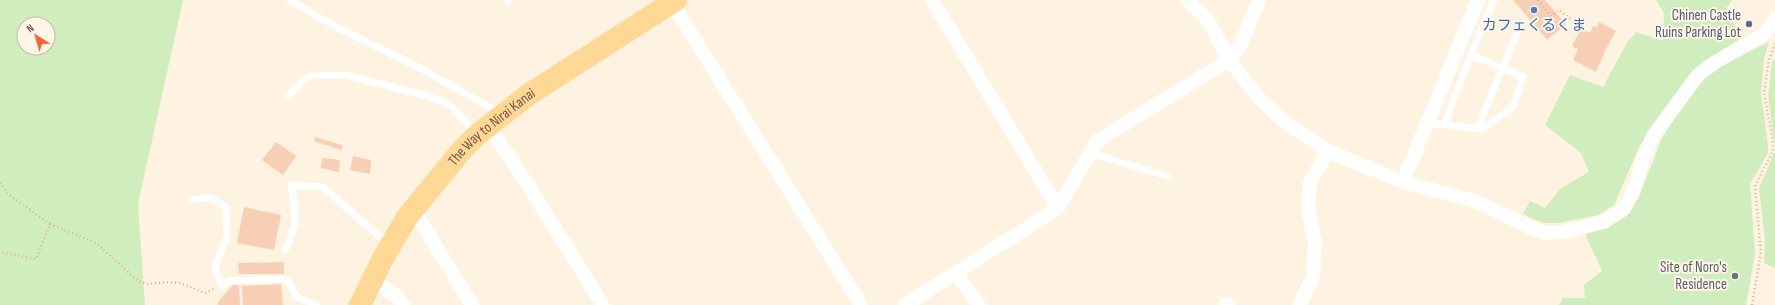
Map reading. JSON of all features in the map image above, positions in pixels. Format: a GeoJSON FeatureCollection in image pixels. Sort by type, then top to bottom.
{"type":"FeatureCollection","features":[{"type":"Feature","properties":{"kind":"main road","name":"The Way to Nirai Kanai"},"geometry":{"type":"LineString","coordinates":[[360,305],[390,246],[414,210],[462,150],[481,131],[502,114],[556,76],[674,1]]}},
{"type":"Feature","properties":{"kind":"street"},"geometry":{"type":"LineString","coordinates":[[932,0],[1058,208]]}},
{"type":"Feature","properties":{"kind":"street"},"geometry":{"type":"LineString","coordinates":[[1187,0],[1208,20],[1230,60],[1259,98],[1284,122],[1328,151],[1403,182],[1478,202],[1527,226],[1545,233],[1564,232],[1604,222],[1624,209],[1634,190],[1643,159],[1652,136],[1698,75],[1714,63],[1763,35],[1775,19]]}},
{"type":"Feature","properties":{"kind":"street"},"geometry":{"type":"LineString","coordinates":[[905,305],[1058,208],[1098,141],[1230,60],[1241,44],[1258,0]]}},
{"type":"Feature","properties":{"kind":"street"},"geometry":{"type":"LineString","coordinates":[[1403,182],[1478,0]]}},
{"type":"Feature","properties":{"kind":"street"},"geometry":{"type":"LineString","coordinates":[[674,1],[861,305]]}},
{"type":"Feature","properties":{"kind":"street"},"geometry":{"type":"LineString","coordinates":[[481,131],[496,138],[526,182],[603,305]]}},
{"type":"Feature","properties":{"kind":"street"},"geometry":{"type":"LineString","coordinates":[[1299,305],[1313,277],[1315,243],[1308,207],[1310,182],[1328,151]]}},
{"type":"Feature","properties":{"kind":"street"},"geometry":{"type":"LineString","coordinates":[[414,210],[472,305]]}},
{"type":"Feature","properties":{"kind":"street"},"geometry":{"type":"LineString","coordinates":[[956,273],[979,305]]}},
{"type":"Feature","properties":{"kind":"street"},"geometry":{"type":"LineString","coordinates":[[372,280],[397,296],[403,305]]}},
{"type":"Feature","properties":{"kind":"lane"},"geometry":{"type":"LineString","coordinates":[[290,0],[336,27],[418,67],[502,114]]}},
{"type":"Feature","properties":{"kind":"lane"},"geometry":{"type":"LineString","coordinates":[[1444,125],[1494,0]]}},
{"type":"Feature","properties":{"kind":"lane"},"geometry":{"type":"LineString","coordinates":[[1477,129],[1518,30]]}},
{"type":"Feature","properties":{"kind":"lane"},"geometry":{"type":"LineString","coordinates":[[1428,123],[1482,129],[1513,107],[1523,77],[1472,55]]}},
{"type":"Feature","properties":{"kind":"lane"},"geometry":{"type":"LineString","coordinates":[[287,97],[303,80],[314,75],[347,75],[434,98],[452,107],[481,131]]}},
{"type":"Feature","properties":{"kind":"lane"},"geometry":{"type":"LineString","coordinates":[[1091,153],[1169,176]]}},
{"type":"Feature","properties":{"kind":"lane"},"geometry":{"type":"LineString","coordinates":[[285,250],[293,235],[296,221],[291,185],[323,187],[390,246]]}},
{"type":"Feature","properties":{"kind":"lane"},"geometry":{"type":"LineString","coordinates":[[191,200],[210,197],[226,207],[227,234],[215,264],[216,278],[223,286],[229,281],[283,279],[289,281],[296,297],[318,305]]}},
{"type":"Feature","properties":{"kind":"path"},"geometry":{"type":"LineString","coordinates":[[1538,0],[1551,16],[1559,10],[1573,22]]}},
{"type":"Feature","properties":{"kind":"path"},"geometry":{"type":"LineString","coordinates":[[1752,305],[1761,252],[1755,186],[1772,151],[1764,93],[1769,60],[1775,44]]}},
{"type":"Feature","properties":{"kind":"path"},"geometry":{"type":"LineString","coordinates":[[0,183],[8,194],[50,224],[96,243],[138,281],[148,284],[168,282],[180,283],[205,293],[223,286]]}},
{"type":"Feature","properties":{"kind":"path"},"geometry":{"type":"LineString","coordinates":[[0,252],[36,259],[50,224]]}},
{"type":"Feature","properties":{"kind":"green space"},"geometry":{"type":"Polygon","coordinates":[[[0,0],[183,0],[138,204],[145,305],[0,305],[0,0]]]}},
{"type":"Feature","properties":{"kind":"green space"},"geometry":{"type":"Polygon","coordinates":[[[1656,0],[1732,0],[1725,10],[1743,37],[1703,62],[1640,145],[1614,205],[1598,215],[1559,223],[1543,223],[1523,214],[1530,201],[1545,208],[1561,188],[1589,172],[1581,153],[1545,125],[1570,75],[1603,87],[1628,41],[1636,32],[1663,41],[1664,13],[1656,0]]]}},
{"type":"Feature","properties":{"kind":"green space"},"geometry":{"type":"Polygon","coordinates":[[[1769,42],[1764,59],[1761,94],[1768,153],[1750,184],[1755,254],[1746,305],[1559,305],[1563,298],[1585,298],[1584,285],[1602,271],[1585,234],[1623,218],[1638,199],[1662,138],[1682,106],[1710,71],[1769,42]]]}},
{"type":"Feature","properties":{"kind":"green space"},"geometry":{"type":"Polygon","coordinates":[[[1775,58],[1775,148],[1768,95],[1772,62],[1775,58]]]}},
{"type":"Feature","properties":{"kind":"green space"},"geometry":{"type":"Polygon","coordinates":[[[1775,151],[1775,268],[1764,263],[1765,241],[1759,188],[1775,151]]]}},
{"type":"Feature","properties":{"kind":"building"},"geometry":{"type":"Polygon","coordinates":[[[1513,0],[1545,0],[1566,24],[1547,40],[1513,0]]]}},
{"type":"Feature","properties":{"kind":"building"},"geometry":{"type":"Polygon","coordinates":[[[1599,22],[1616,31],[1603,54],[1604,55],[1596,72],[1573,60],[1578,49],[1573,47],[1573,44],[1581,28],[1590,33],[1593,26],[1597,27],[1599,22]]]}},
{"type":"Feature","properties":{"kind":"building"},"geometry":{"type":"Polygon","coordinates":[[[315,137],[342,145],[342,150],[314,141],[315,137]]]}},
{"type":"Feature","properties":{"kind":"building"},"geometry":{"type":"Polygon","coordinates":[[[276,142],[296,156],[283,175],[262,160],[276,142]]]}},
{"type":"Feature","properties":{"kind":"building"},"geometry":{"type":"Polygon","coordinates":[[[353,156],[371,160],[370,174],[350,170],[353,156]]]}},
{"type":"Feature","properties":{"kind":"building"},"geometry":{"type":"Polygon","coordinates":[[[322,158],[340,160],[339,172],[321,168],[322,158]]]}},
{"type":"Feature","properties":{"kind":"building"},"geometry":{"type":"Polygon","coordinates":[[[244,207],[281,215],[274,250],[237,243],[244,207]]]}},
{"type":"Feature","properties":{"kind":"building"},"geometry":{"type":"Polygon","coordinates":[[[284,262],[284,274],[239,274],[238,263],[284,262]]]}},
{"type":"Feature","properties":{"kind":"building"},"geometry":{"type":"Polygon","coordinates":[[[281,284],[283,305],[243,305],[242,286],[281,284]]]}},
{"type":"Feature","properties":{"kind":"building"},"geometry":{"type":"Polygon","coordinates":[[[233,285],[239,285],[240,305],[218,305],[218,302],[233,285]]]}},
{"type":"Feature","properties":{"kind":"place","name":"カフェくるくま"},"geometry":{"type":"Point","coordinates":[1534,10]}},
{"type":"Feature","properties":{"kind":"place","name":"Chinen Castle Ruins Parking Lot"},"geometry":{"type":"Point","coordinates":[1749,24]}},
{"type":"Feature","properties":{"kind":"place","name":"Site of Noro's Residence"},"geometry":{"type":"Point","coordinates":[1735,276]}}]}
